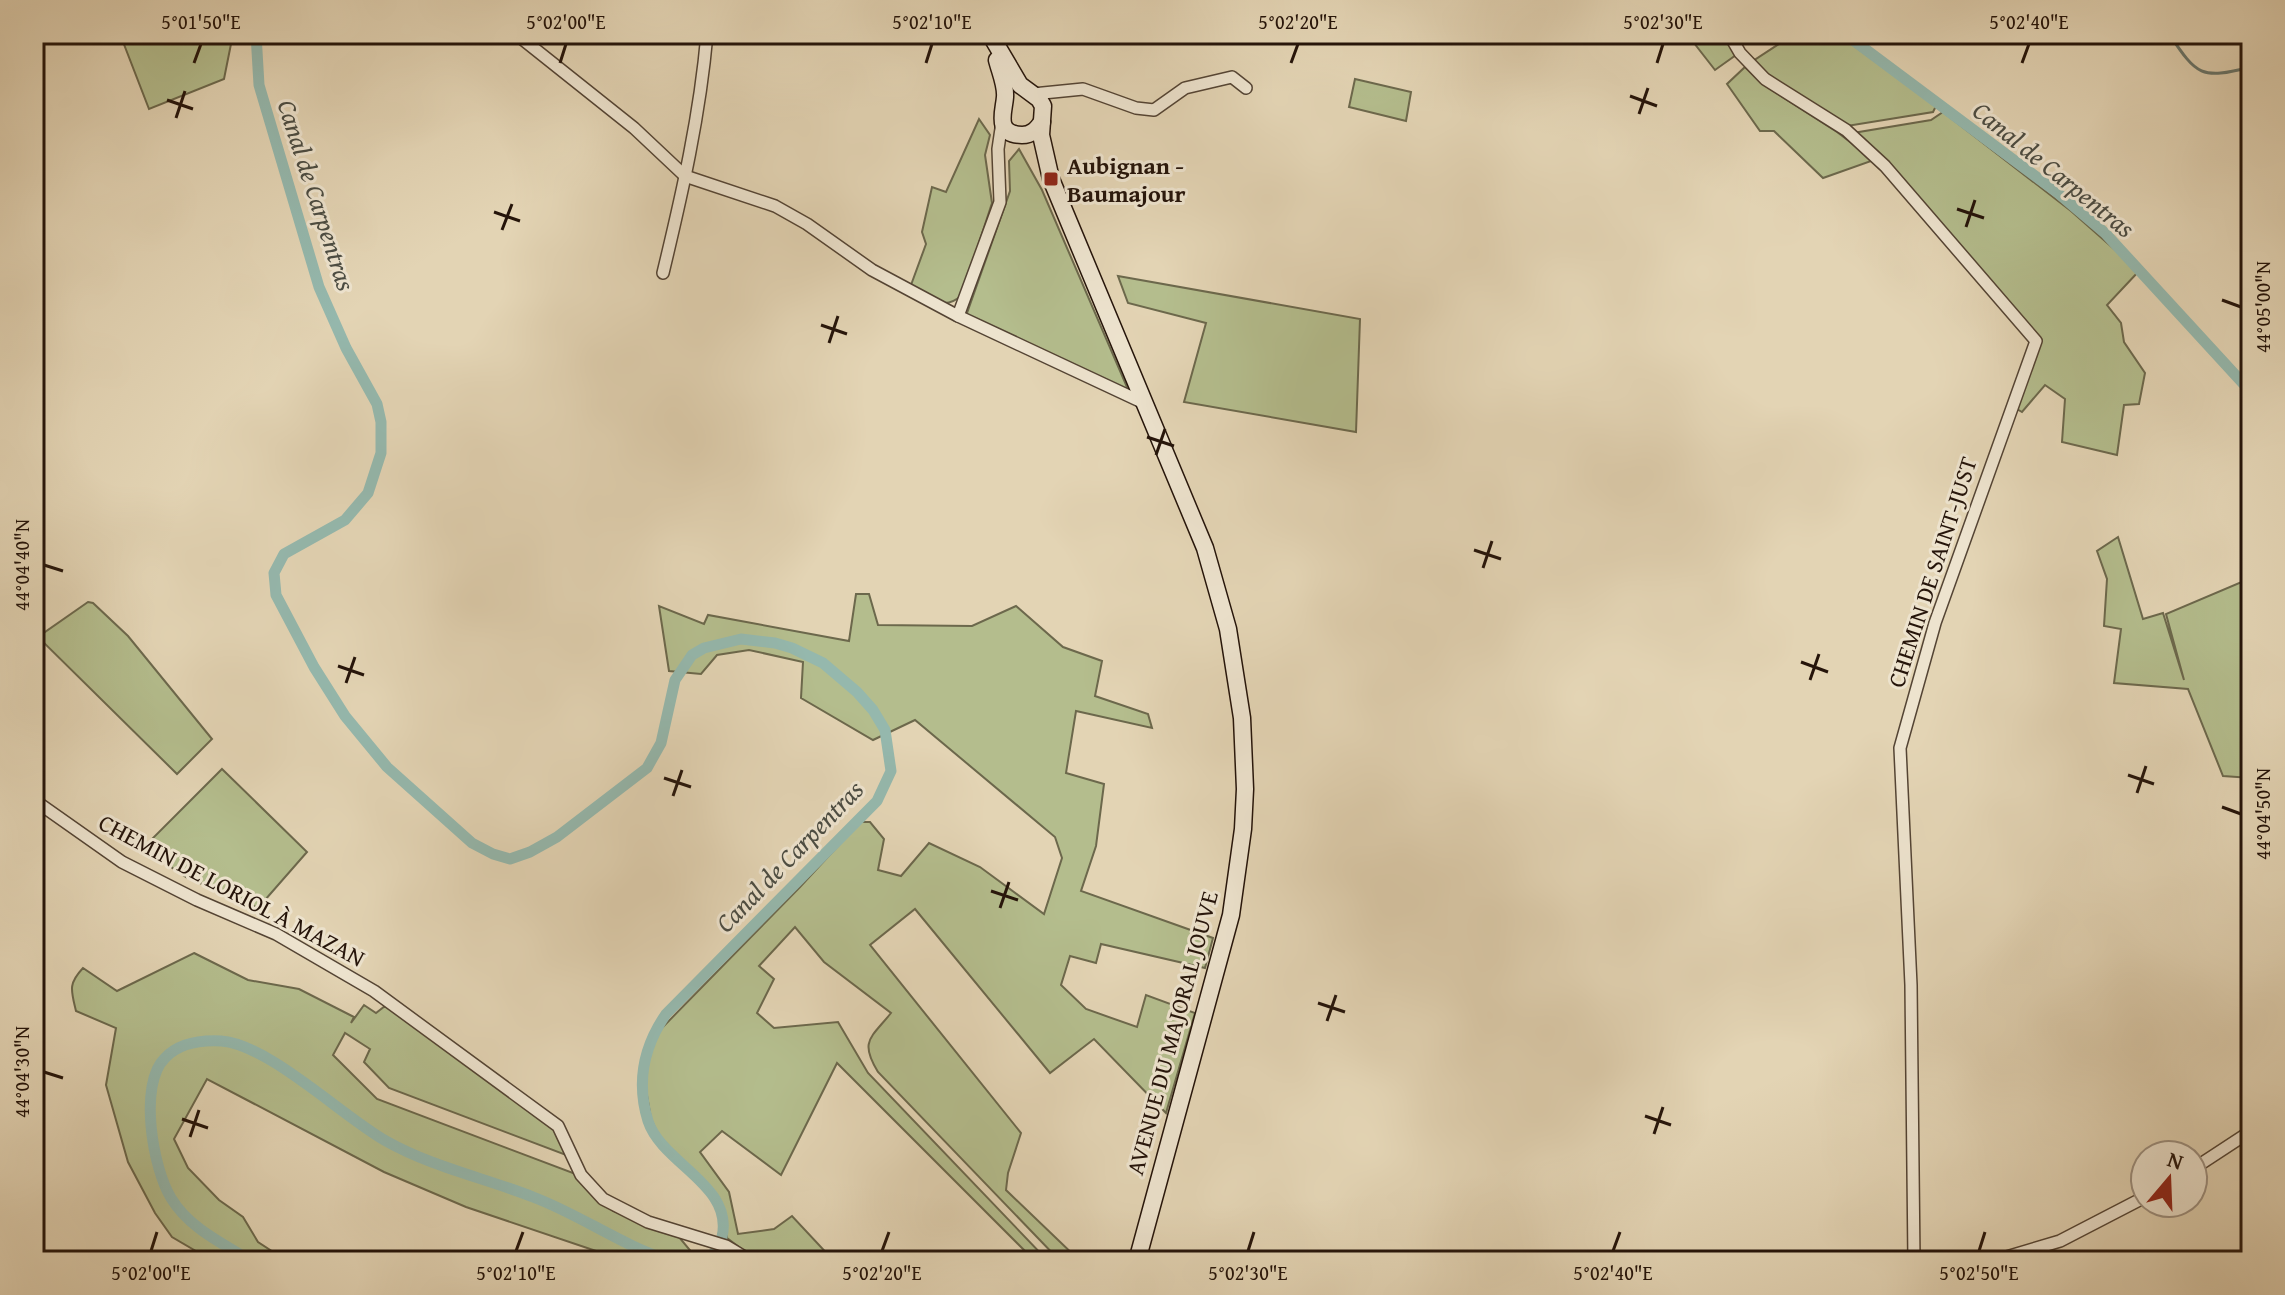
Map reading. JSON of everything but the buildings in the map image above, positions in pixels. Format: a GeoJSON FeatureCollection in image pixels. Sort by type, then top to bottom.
{"type":"FeatureCollection","features":[{"type":"Feature","properties":{"kind":"main road","name":"AVENUE DU MAJORAL JOUVE"},"geometry":{"type":"LineString","coordinates":[[990,34],[1014,76],[1043,106],[1044,151],[1051,179],[1205,548],[1226,617],[1242,718],[1245,789],[1238,871],[1228,929],[1137,1261]]}},
{"type":"Feature","properties":{"kind":"main road","name":"AVENUE DU MAJORAL JOUVE"},"geometry":{"type":"LineString","coordinates":[[990,34],[1005,100],[1001,107],[1002,122],[1006,128],[1020,135],[1051,179]]}},
{"type":"Feature","properties":{"kind":"main road"},"geometry":{"type":"LineString","coordinates":[[1005,100],[1011,94],[1030,93]]}},
{"type":"Feature","properties":{"kind":"main road"},"geometry":{"type":"LineString","coordinates":[[1020,135],[1034,132],[1043,118]]}},
{"type":"Feature","properties":{"kind":"street"},"geometry":{"type":"LineString","coordinates":[[516,34],[634,128],[685,176],[775,206],[807,224],[872,270],[958,316],[1147,404]]}},
{"type":"Feature","properties":{"kind":"street"},"geometry":{"type":"LineString","coordinates":[[663,273],[703,81],[707,34]]}},
{"type":"Feature","properties":{"kind":"street","name":"CHEMIN DE SAINT-JUST"},"geometry":{"type":"LineString","coordinates":[[1729,34],[1740,53],[1765,79],[1846,130],[1885,166],[2036,341],[1935,623],[1900,748],[1911,997],[1914,1261]]}},
{"type":"Feature","properties":{"kind":"street"},"geometry":{"type":"LineString","coordinates":[[1030,93],[1083,89],[1146,111],[1154,110],[1185,88],[1232,77],[1246,88]]}},
{"type":"Feature","properties":{"kind":"street"},"geometry":{"type":"LineString","coordinates":[[1043,118],[1069,91]]}},
{"type":"Feature","properties":{"kind":"street"},"geometry":{"type":"LineString","coordinates":[[958,316],[1000,202],[998,161],[1002,122]]}},
{"type":"Feature","properties":{"kind":"street"},"geometry":{"type":"LineString","coordinates":[[998,161],[1009,142],[1020,135]]}},
{"type":"Feature","properties":{"kind":"street","name":"CHEMIN DE LORIOL À MAZAN"},"geometry":{"type":"LineString","coordinates":[[34,800],[122,862],[197,900],[276,934],[374,991],[558,1126],[581,1175],[603,1199],[648,1222],[720,1244],[751,1261]]}},
{"type":"Feature","properties":{"kind":"street"},"geometry":{"type":"LineString","coordinates":[[2209,1159],[2251,1131]]}},
{"type":"Feature","properties":{"kind":"street"},"geometry":{"type":"LineString","coordinates":[[1993,1261],[2060,1241],[2129,1205]]}},
{"type":"Feature","properties":{"kind":"green space"},"geometry":{"type":"Polygon","coordinates":[[[120,34],[233,34],[224,79],[149,109],[120,34]]]}},
{"type":"Feature","properties":{"kind":"green space"},"geometry":{"type":"Polygon","coordinates":[[[1687,34],[1724,34],[1736,55],[1715,70],[1687,34]]]}},
{"type":"Feature","properties":{"kind":"green space"},"geometry":{"type":"Polygon","coordinates":[[[1794,34],[1838,34],[1936,106],[1933,112],[1847,126],[1768,76],[1753,61],[1794,34]]]}},
{"type":"Feature","properties":{"kind":"green space"},"geometry":{"type":"Polygon","coordinates":[[[1745,67],[1761,83],[1874,160],[1823,178],[1774,131],[1760,131],[1727,84],[1745,67]]]}},
{"type":"Feature","properties":{"kind":"green space"},"geometry":{"type":"Polygon","coordinates":[[[1355,79],[1411,92],[1406,121],[1349,107],[1355,79]]]}},
{"type":"Feature","properties":{"kind":"green space"},"geometry":{"type":"Polygon","coordinates":[[[1943,112],[2071,211],[2139,271],[2107,305],[2121,323],[2124,342],[2145,373],[2139,404],[2124,405],[2117,455],[2062,442],[2065,399],[2045,385],[2022,412],[2017,409],[2041,340],[1853,133],[1931,120],[1943,112]]]}},
{"type":"Feature","properties":{"kind":"green space"},"geometry":{"type":"Polygon","coordinates":[[[979,119],[990,135],[985,155],[992,203],[962,295],[942,303],[911,285],[926,244],[922,232],[932,187],[946,192],[979,119]]]}},
{"type":"Feature","properties":{"kind":"green space"},"geometry":{"type":"Polygon","coordinates":[[[1019,149],[1042,190],[1127,387],[1124,391],[966,316],[1010,191],[1009,161],[1019,149]]]}},
{"type":"Feature","properties":{"kind":"green space"},"geometry":{"type":"Polygon","coordinates":[[[1118,276],[1360,319],[1356,432],[1184,402],[1206,323],[1128,303],[1118,276]]]}},
{"type":"Feature","properties":{"kind":"green space"},"geometry":{"type":"Polygon","coordinates":[[[2118,537],[2143,619],[2163,613],[2184,680],[2166,614],[2251,578],[2251,778],[2223,776],[2188,689],[2114,683],[2121,629],[2104,626],[2107,579],[2097,551],[2118,537]]]}},
{"type":"Feature","properties":{"kind":"green space"},"geometry":{"type":"Polygon","coordinates":[[[856,594],[869,594],[878,625],[972,626],[1016,606],[1063,647],[1102,661],[1095,696],[1148,714],[1152,728],[1076,711],[1066,773],[1104,784],[1096,846],[1081,891],[1213,938],[1205,968],[1101,944],[1096,963],[1070,956],[1061,985],[1086,1009],[1137,1027],[1146,995],[1195,1013],[1166,1113],[1094,1039],[1050,1073],[915,909],[870,945],[1021,1133],[1006,1190],[1080,1261],[1060,1261],[878,1072],[868,1046],[873,1034],[891,1013],[824,962],[795,927],[759,966],[774,979],[757,1013],[774,1028],[838,1022],[868,1073],[1048,1261],[1035,1261],[837,1063],[781,1175],[722,1131],[700,1152],[729,1192],[738,1234],[774,1229],[792,1216],[834,1261],[758,1261],[727,1238],[724,1214],[714,1192],[659,1137],[651,1119],[645,1084],[646,1057],[656,1034],[860,822],[870,822],[884,839],[878,870],[901,876],[929,843],[980,867],[1044,914],[1062,858],[1055,837],[915,720],[873,740],[801,698],[803,662],[749,650],[717,655],[701,674],[669,671],[659,606],[704,624],[708,615],[849,641],[856,594]]]}},
{"type":"Feature","properties":{"kind":"green space"},"geometry":{"type":"Polygon","coordinates":[[[88,602],[93,603],[128,636],[212,739],[177,774],[38,637],[88,602]]]}},
{"type":"Feature","properties":{"kind":"green space"},"geometry":{"type":"Polygon","coordinates":[[[222,769],[307,852],[258,908],[186,877],[143,848],[222,769]]]}},
{"type":"Feature","properties":{"kind":"green space"},"geometry":{"type":"Polygon","coordinates":[[[194,953],[248,980],[299,989],[354,1017],[351,1023],[364,1005],[376,1013],[385,1006],[549,1119],[566,1155],[389,1088],[364,1062],[370,1049],[345,1033],[333,1055],[377,1099],[581,1176],[586,1187],[613,1211],[679,1237],[699,1261],[601,1261],[602,1253],[466,1207],[384,1172],[207,1079],[174,1139],[188,1168],[219,1200],[243,1217],[258,1242],[287,1261],[213,1261],[172,1237],[155,1213],[128,1162],[106,1085],[116,1028],[76,1011],[72,988],[83,968],[117,991],[194,953]]]}},
{"type":"Feature","properties":{"kind":"waterway","name":"Canal de Carpentras"},"geometry":{"type":"LineString","coordinates":[[256,34],[259,85],[319,287],[346,348],[377,404],[381,422],[381,453],[368,493],[345,520],[284,554],[274,573],[276,595],[314,667],[345,716],[387,767],[472,843],[510,859],[530,852],[557,837],[647,768],[661,743],[675,680],[692,655],[704,648],[741,639],[775,643],[823,663],[857,692],[885,730],[891,771],[877,801],[666,1014],[647,1052],[643,1092],[648,1121],[667,1150],[708,1189],[723,1219],[719,1245],[704,1261]]}},
{"type":"Feature","properties":{"kind":"waterway","name":"Canal de Carpentras"},"geometry":{"type":"LineString","coordinates":[[1845,34],[2058,193],[2105,233],[2251,392]]}},
{"type":"Feature","properties":{"kind":"waterway"},"geometry":{"type":"LineString","coordinates":[[2169,34],[2186,58],[2201,71],[2221,73],[2251,67]]}},
{"type":"Feature","properties":{"kind":"waterway","name":"Canal de Carpentras"},"geometry":{"type":"LineString","coordinates":[[251,1261],[207,1234],[178,1209],[164,1185],[159,1168],[151,1127],[152,1087],[165,1058],[191,1044],[221,1041],[260,1054],[386,1141],[440,1165],[551,1204],[671,1261]]}},
{"type":"Feature","properties":{"kind":"place","name":"Aubignan - Baumajour"},"geometry":{"type":"Point","coordinates":[1051,179]}}]}
